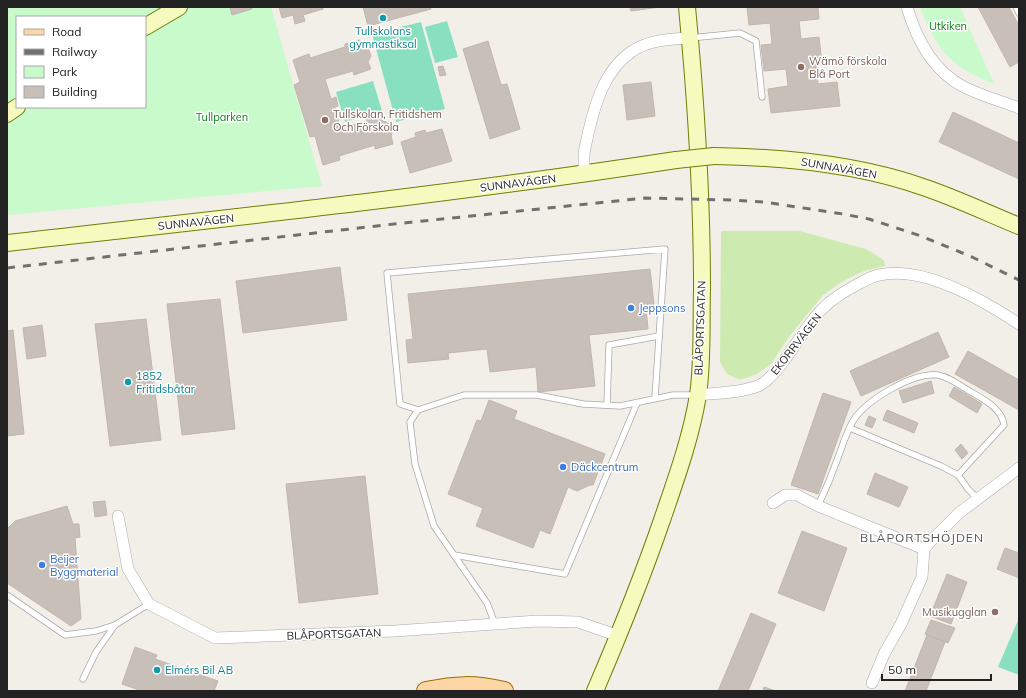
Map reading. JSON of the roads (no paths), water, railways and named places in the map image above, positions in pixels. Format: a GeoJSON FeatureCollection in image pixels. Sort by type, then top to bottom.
{"type":"FeatureCollection","features":[{"type":"Feature","properties":{"kind":"main road"},"geometry":{"type":"LineString","coordinates":[[146,26],[179,7]]}},
{"type":"Feature","properties":{"kind":"main road","name":"BLÅPORTSGATAN"},"geometry":{"type":"LineString","coordinates":[[595,691],[619,636],[674,485],[689,440],[698,395],[701,320],[701,199],[687,7]]}},
{"type":"Feature","properties":{"kind":"main road"},"geometry":{"type":"LineString","coordinates":[[7,114],[16,108]]}},
{"type":"Feature","properties":{"kind":"main road","name":"SUNNAVÄGEN"},"geometry":{"type":"LineString","coordinates":[[7,242],[306,210],[714,156],[785,159],[840,166],[880,175],[922,186],[1019,226]]}},
{"type":"Feature","properties":{"kind":"main road"},"geometry":{"type":"LineString","coordinates":[[426,691],[467,685],[488,687],[504,691]]}},
{"type":"Feature","properties":{"kind":"street"},"geometry":{"type":"LineString","coordinates":[[907,7],[917,35],[930,57],[946,75],[962,86],[1019,108]]}},
{"type":"Feature","properties":{"kind":"street"},"geometry":{"type":"LineString","coordinates":[[584,174],[584,154],[592,116],[603,84],[616,65],[631,52],[648,43],[671,39],[690,38]]}},
{"type":"Feature","properties":{"kind":"street","name":"EKORRVÄGEN"},"geometry":{"type":"LineString","coordinates":[[698,395],[745,389],[758,386],[769,379],[789,354],[812,320],[836,296],[878,275],[892,273],[925,277],[941,281],[992,307],[1019,324]]}},
{"type":"Feature","properties":{"kind":"street"},"geometry":{"type":"LineString","coordinates":[[872,683],[884,654],[901,624],[922,577],[924,549],[929,542],[959,513],[1019,468]]}},
{"type":"Feature","properties":{"kind":"street"},"geometry":{"type":"LineString","coordinates":[[773,502],[785,495],[797,495],[818,506],[924,549]]}},
{"type":"Feature","properties":{"kind":"street"},"geometry":{"type":"LineString","coordinates":[[118,516],[128,569],[149,604]]}},
{"type":"Feature","properties":{"kind":"street","name":"BLÅPORTSGATAN"},"geometry":{"type":"LineString","coordinates":[[149,604],[215,638],[395,631],[538,621],[578,622],[619,636]]}},
{"type":"Feature","properties":{"kind":"lane"},"geometry":{"type":"LineString","coordinates":[[1016,7],[1019,13]]}},
{"type":"Feature","properties":{"kind":"lane"},"geometry":{"type":"LineString","coordinates":[[690,38],[740,33],[756,41],[762,97]]}},
{"type":"Feature","properties":{"kind":"lane"},"geometry":{"type":"LineString","coordinates":[[655,398],[665,249],[387,273],[400,404],[418,410],[464,395],[536,395],[584,404],[620,406],[673,395],[698,395]]}},
{"type":"Feature","properties":{"kind":"lane"},"geometry":{"type":"LineString","coordinates":[[607,405],[608,345],[659,336]]}},
{"type":"Feature","properties":{"kind":"lane"},"geometry":{"type":"LineString","coordinates":[[818,506],[850,428],[864,407],[878,396],[898,385],[914,379],[932,375],[946,377],[987,402],[1000,412],[1003,420],[1004,424],[958,475]]}},
{"type":"Feature","properties":{"kind":"lane"},"geometry":{"type":"LineString","coordinates":[[454,555],[565,574],[637,402]]}},
{"type":"Feature","properties":{"kind":"lane"},"geometry":{"type":"LineString","coordinates":[[418,410],[410,422],[415,464],[434,526],[487,602],[495,624]]}},
{"type":"Feature","properties":{"kind":"lane"},"geometry":{"type":"LineString","coordinates":[[850,428],[941,466],[958,475],[968,489],[978,499]]}},
{"type":"Feature","properties":{"kind":"lane"},"geometry":{"type":"LineString","coordinates":[[7,595],[64,635],[96,631],[115,625],[149,604]]}},
{"type":"Feature","properties":{"kind":"lane"},"geometry":{"type":"LineString","coordinates":[[83,679],[96,652],[115,625]]}},
{"type":"Feature","properties":{"kind":"railway"},"geometry":{"type":"LineString","coordinates":[[7,268],[394,224],[645,198],[764,202],[869,219],[921,236],[972,257],[1019,280]]}},
{"type":"Feature","properties":{"kind":"place","name":"Tullskolans gymnastiksal"},"geometry":{"type":"Point","coordinates":[383,18]}},
{"type":"Feature","properties":{"kind":"place","name":"Wämö förskola Blå Port"},"geometry":{"type":"Point","coordinates":[801,67]}},
{"type":"Feature","properties":{"kind":"place","name":"Tullskolan, Fritidshem Och Förskola"},"geometry":{"type":"Point","coordinates":[325,120]}},
{"type":"Feature","properties":{"kind":"place","name":"Jeppsons"},"geometry":{"type":"Point","coordinates":[631,308]}},
{"type":"Feature","properties":{"kind":"place","name":"1852 Fritidsbåtar"},"geometry":{"type":"Point","coordinates":[128,382]}},
{"type":"Feature","properties":{"kind":"place","name":"Däckcentrum"},"geometry":{"type":"Point","coordinates":[563,467]}},
{"type":"Feature","properties":{"kind":"place","name":"Beijer Byggmaterial"},"geometry":{"type":"Point","coordinates":[42,565]}},
{"type":"Feature","properties":{"kind":"place","name":"Musikugglan"},"geometry":{"type":"Point","coordinates":[995,612]}},
{"type":"Feature","properties":{"kind":"place","name":"Elmérs Bil AB"},"geometry":{"type":"Point","coordinates":[157,670]}},
{"type":"Feature","properties":{"kind":"district","name":"BLÅPORTSHÖJDEN"},"geometry":{"type":"Point","coordinates":[922,537]}},
{"type":"Feature","properties":{"kind":"park label","name":"Utkiken"},"geometry":{"type":"Point","coordinates":[948,26]}},
{"type":"Feature","properties":{"kind":"park label","name":"Tullparken"},"geometry":{"type":"Point","coordinates":[222,117]}}]}
